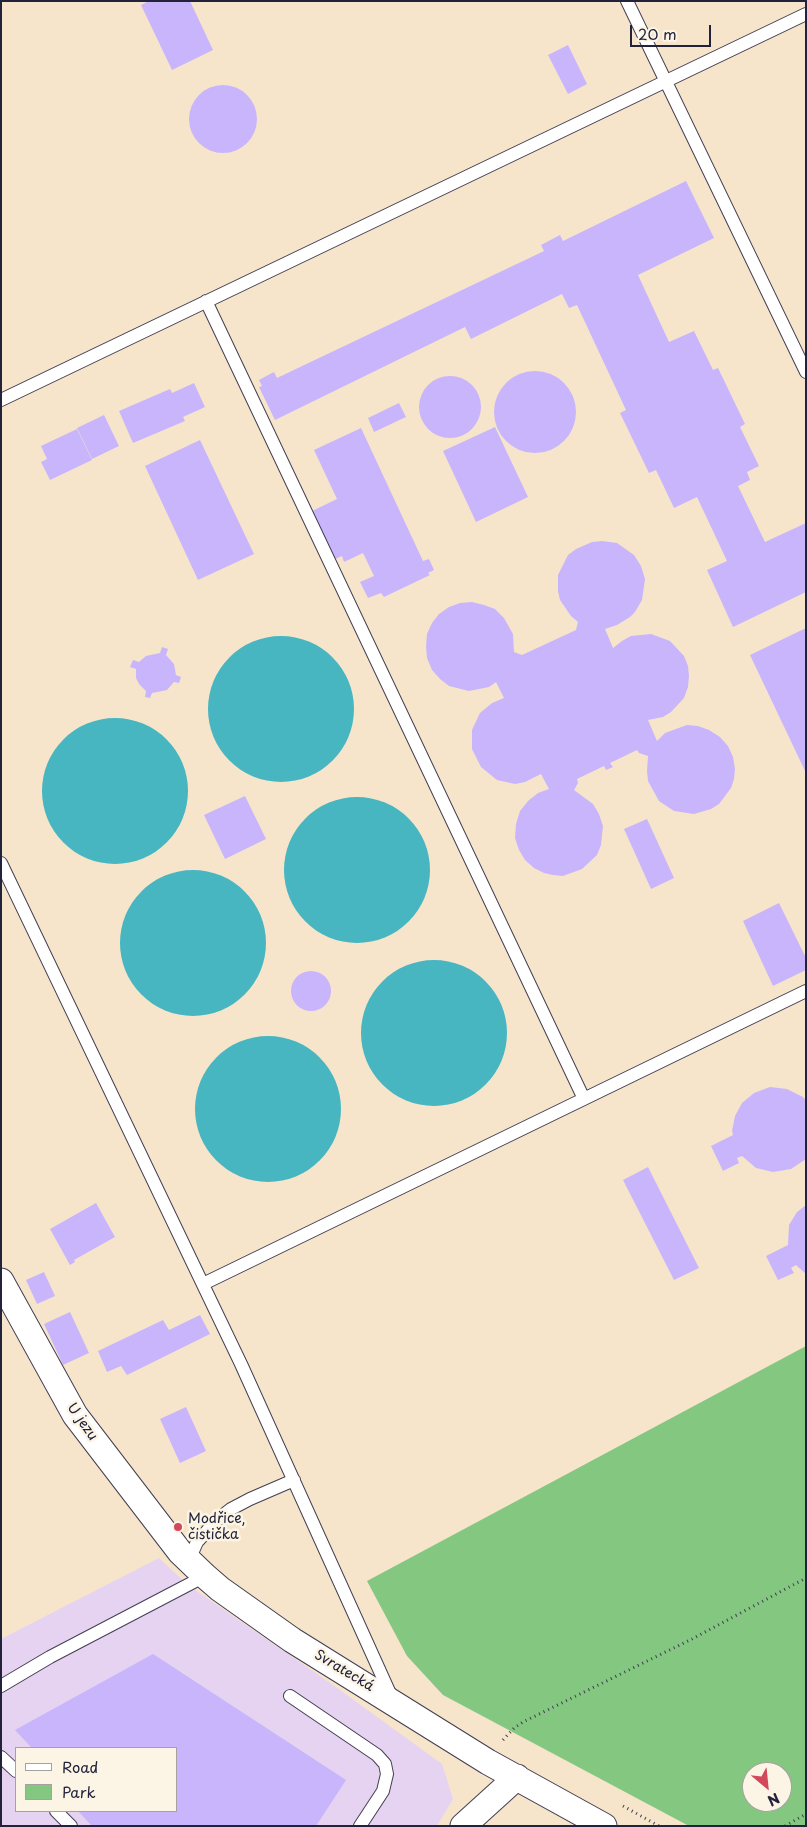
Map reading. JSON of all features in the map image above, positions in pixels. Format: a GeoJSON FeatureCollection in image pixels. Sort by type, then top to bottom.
{"type":"FeatureCollection","features":[{"type":"Feature","properties":{"kind":"street","name":"U jezu"},"geometry":{"type":"LineString","coordinates":[[1,1281],[75,1415],[191,1562]]}},
{"type":"Feature","properties":{"kind":"street","name":"Svratecká"},"geometry":{"type":"LineString","coordinates":[[191,1562],[220,1590],[292,1640],[488,1762],[604,1826]]}},
{"type":"Feature","properties":{"kind":"street"},"geometry":{"type":"LineString","coordinates":[[463,1826],[517,1777]]}},
{"type":"Feature","properties":{"kind":"lane"},"geometry":{"type":"LineString","coordinates":[[627,1],[806,372]]}},
{"type":"Feature","properties":{"kind":"lane"},"geometry":{"type":"LineString","coordinates":[[1,400],[806,14]]}},
{"type":"Feature","properties":{"kind":"lane"},"geometry":{"type":"LineString","coordinates":[[206,301],[584,1099]]}},
{"type":"Feature","properties":{"kind":"lane"},"geometry":{"type":"LineString","coordinates":[[1,863],[241,1364],[394,1702]]}},
{"type":"Feature","properties":{"kind":"lane"},"geometry":{"type":"LineString","coordinates":[[203,1284],[806,991]]}},
{"type":"Feature","properties":{"kind":"lane"},"geometry":{"type":"LineString","coordinates":[[1,1686],[50,1657],[191,1562],[197,1542],[206,1530],[231,1509],[294,1480]]}},
{"type":"Feature","properties":{"kind":"lane"},"geometry":{"type":"LineString","coordinates":[[290,1696],[377,1754],[385,1764],[387,1774],[383,1791],[360,1826]]}},
{"type":"Feature","properties":{"kind":"lane"},"geometry":{"type":"LineString","coordinates":[[1,1756],[15,1771]]}},
{"type":"Feature","properties":{"kind":"lane"},"geometry":{"type":"LineString","coordinates":[[57,1812],[71,1826]]}},
{"type":"Feature","properties":{"kind":"path"},"geometry":{"type":"LineString","coordinates":[[488,1762],[508,1735],[523,1722],[692,1639],[806,1578]]}},
{"type":"Feature","properties":{"kind":"path"},"geometry":{"type":"LineString","coordinates":[[786,1826],[806,1814]]}},
{"type":"Feature","properties":{"kind":"shaded area"},"geometry":{"type":"Polygon","coordinates":[[[159,1558],[188,1585],[336,1687],[442,1764],[453,1799],[437,1826],[1,1826],[1,1639],[159,1558]]]}},
{"type":"Feature","properties":{"kind":"green space"},"geometry":{"type":"Polygon","coordinates":[[[806,1346],[806,1826],[689,1826],[443,1695],[407,1656],[367,1581],[806,1346]]]}},
{"type":"Feature","properties":{"kind":"water"},"geometry":{"type":"Polygon","coordinates":[[[281,636],[309,641],[333,657],[349,681],[354,709],[349,737],[333,761],[309,777],[281,782],[253,777],[229,761],[213,737],[208,709],[213,681],[229,657],[253,641],[281,636]]]}},
{"type":"Feature","properties":{"kind":"water"},"geometry":{"type":"Polygon","coordinates":[[[115,718],[143,723],[167,739],[183,763],[188,791],[183,819],[167,843],[143,859],[115,864],[87,859],[63,843],[47,819],[42,791],[47,763],[63,739],[87,723],[115,718]]]}},
{"type":"Feature","properties":{"kind":"water"},"geometry":{"type":"Polygon","coordinates":[[[357,797],[385,802],[409,818],[425,842],[430,870],[425,898],[409,922],[385,938],[357,943],[329,938],[305,922],[289,898],[284,870],[289,842],[305,818],[329,802],[357,797]]]}},
{"type":"Feature","properties":{"kind":"water"},"geometry":{"type":"Polygon","coordinates":[[[193,870],[221,875],[245,891],[261,915],[266,943],[261,971],[245,995],[221,1011],[193,1016],[165,1011],[141,995],[125,971],[120,943],[125,915],[141,891],[165,875],[193,870]]]}},
{"type":"Feature","properties":{"kind":"water"},"geometry":{"type":"Polygon","coordinates":[[[434,960],[462,965],[486,981],[502,1005],[507,1033],[502,1061],[486,1085],[462,1101],[434,1106],[406,1101],[382,1085],[366,1061],[361,1033],[366,1005],[382,981],[406,965],[434,960]]]}},
{"type":"Feature","properties":{"kind":"water"},"geometry":{"type":"Polygon","coordinates":[[[268,1036],[296,1041],[320,1057],[336,1081],[341,1109],[336,1137],[320,1161],[296,1177],[268,1182],[240,1177],[216,1161],[200,1137],[195,1109],[200,1081],[216,1057],[240,1041],[268,1036]]]}},
{"type":"Feature","properties":{"kind":"building"},"geometry":{"type":"Polygon","coordinates":[[[149,1],[190,1],[213,50],[172,70],[141,5],[149,1]]]}},
{"type":"Feature","properties":{"kind":"building"},"geometry":{"type":"Polygon","coordinates":[[[568,45],[587,84],[568,94],[548,55],[568,45]]]}},
{"type":"Feature","properties":{"kind":"building"},"geometry":{"type":"Polygon","coordinates":[[[223,85],[236,88],[247,95],[254,106],[257,119],[254,132],[247,143],[236,150],[223,153],[210,150],[199,143],[192,132],[189,119],[192,106],[199,95],[210,88],[223,85]]]}},
{"type":"Feature","properties":{"kind":"building"},"geometry":{"type":"Polygon","coordinates":[[[686,181],[714,238],[638,275],[669,342],[694,331],[713,370],[718,368],[745,424],[740,427],[759,466],[747,472],[750,480],[738,486],[765,542],[806,523],[806,592],[733,627],[707,570],[727,561],[697,497],[674,508],[656,470],[649,473],[620,413],[626,410],[577,305],[569,308],[562,294],[471,339],[465,327],[275,420],[259,387],[262,386],[259,380],[274,372],[277,378],[544,251],[541,245],[560,235],[563,241],[686,181]]]}},
{"type":"Feature","properties":{"kind":"building"},"geometry":{"type":"Polygon","coordinates":[[[535,371],[551,374],[564,383],[573,396],[576,412],[573,428],[564,441],[551,450],[535,453],[519,450],[506,441],[497,428],[494,412],[497,396],[506,383],[519,374],[535,371]]]}},
{"type":"Feature","properties":{"kind":"building"},"geometry":{"type":"Polygon","coordinates":[[[450,376],[462,379],[472,385],[478,395],[481,407],[478,419],[472,429],[462,435],[450,438],[438,435],[428,429],[422,419],[419,407],[422,395],[428,385],[438,379],[450,376]]]}},
{"type":"Feature","properties":{"kind":"building"},"geometry":{"type":"Polygon","coordinates":[[[194,383],[205,407],[183,417],[185,421],[133,443],[119,411],[170,389],[172,393],[194,383]]]}},
{"type":"Feature","properties":{"kind":"building"},"geometry":{"type":"Polygon","coordinates":[[[399,403],[406,417],[374,432],[368,418],[399,403]]]}},
{"type":"Feature","properties":{"kind":"building"},"geometry":{"type":"Polygon","coordinates":[[[104,415],[119,446],[92,459],[77,428],[104,415]]]}},
{"type":"Feature","properties":{"kind":"building"},"geometry":{"type":"Polygon","coordinates":[[[495,427],[528,497],[476,522],[443,451],[495,427]]]}},
{"type":"Feature","properties":{"kind":"building"},"geometry":{"type":"Polygon","coordinates":[[[361,428],[423,561],[429,559],[434,570],[428,573],[430,575],[384,597],[381,593],[368,598],[360,582],[374,576],[363,553],[344,562],[342,556],[333,560],[310,512],[337,499],[314,450],[361,428]]]}},
{"type":"Feature","properties":{"kind":"building"},"geometry":{"type":"Polygon","coordinates":[[[77,429],[92,460],[50,480],[41,462],[47,459],[41,446],[77,429]]]}},
{"type":"Feature","properties":{"kind":"building"},"geometry":{"type":"Polygon","coordinates":[[[200,440],[254,554],[198,580],[145,466],[200,440]]]}},
{"type":"Feature","properties":{"kind":"building"},"geometry":{"type":"Polygon","coordinates":[[[592,542],[617,543],[634,555],[641,566],[645,579],[642,600],[635,612],[617,625],[605,629],[613,648],[631,636],[651,634],[670,641],[684,656],[688,666],[688,687],[684,698],[671,712],[663,717],[648,720],[657,741],[665,733],[687,725],[709,730],[720,737],[728,746],[733,757],[734,779],[731,788],[719,804],[711,809],[694,814],[674,811],[659,801],[648,781],[648,756],[639,753],[637,750],[610,763],[613,767],[606,770],[604,766],[577,779],[578,783],[574,790],[593,804],[599,814],[603,826],[601,845],[597,855],[582,869],[563,876],[553,875],[534,868],[525,860],[515,838],[516,824],[520,811],[538,793],[549,789],[541,774],[525,782],[515,784],[497,780],[481,767],[472,749],[472,730],[480,713],[492,703],[504,698],[496,682],[489,687],[469,691],[449,686],[432,670],[427,658],[427,634],[439,614],[449,607],[460,603],[472,602],[495,609],[504,618],[513,634],[514,652],[522,655],[576,630],[578,622],[571,616],[560,600],[558,575],[568,555],[592,542]]]}},
{"type":"Feature","properties":{"kind":"building"},"geometry":{"type":"Polygon","coordinates":[[[806,628],[806,773],[750,655],[806,628]]]}},
{"type":"Feature","properties":{"kind":"building"},"geometry":{"type":"Polygon","coordinates":[[[162,647],[168,649],[166,655],[174,664],[176,675],[181,677],[179,683],[174,682],[167,690],[152,693],[150,698],[145,697],[146,691],[136,678],[136,669],[130,667],[133,660],[139,662],[146,656],[160,653],[162,647]]]}},
{"type":"Feature","properties":{"kind":"building"},"geometry":{"type":"Polygon","coordinates":[[[245,796],[266,839],[225,859],[204,815],[245,796]]]}},
{"type":"Feature","properties":{"kind":"building"},"geometry":{"type":"Polygon","coordinates":[[[647,819],[674,878],[651,889],[624,829],[647,819]]]}},
{"type":"Feature","properties":{"kind":"building"},"geometry":{"type":"Polygon","coordinates":[[[779,903],[806,958],[806,970],[773,986],[743,921],[779,903]]]}},
{"type":"Feature","properties":{"kind":"building"},"geometry":{"type":"Polygon","coordinates":[[[311,971],[325,977],[331,991],[325,1005],[311,1011],[297,1005],[291,991],[297,977],[311,971]]]}},
{"type":"Feature","properties":{"kind":"building"},"geometry":{"type":"Polygon","coordinates":[[[770,1087],[787,1089],[803,1097],[806,1101],[806,1159],[791,1169],[773,1172],[756,1168],[742,1156],[737,1158],[739,1163],[723,1171],[711,1146],[733,1135],[735,1116],[742,1103],[754,1093],[770,1087]]]}},
{"type":"Feature","properties":{"kind":"building"},"geometry":{"type":"Polygon","coordinates":[[[648,1167],[699,1268],[674,1280],[623,1180],[648,1167]]]}},
{"type":"Feature","properties":{"kind":"building"},"geometry":{"type":"Polygon","coordinates":[[[96,1203],[115,1237],[74,1260],[75,1262],[70,1265],[50,1229],[96,1203]]]}},
{"type":"Feature","properties":{"kind":"building"},"geometry":{"type":"Polygon","coordinates":[[[806,1205],[806,1274],[796,1265],[791,1268],[794,1273],[778,1280],[766,1256],[788,1245],[789,1225],[797,1212],[806,1205]]]}},
{"type":"Feature","properties":{"kind":"building"},"geometry":{"type":"Polygon","coordinates":[[[44,1272],[55,1296],[37,1304],[26,1280],[44,1272]]]}},
{"type":"Feature","properties":{"kind":"building"},"geometry":{"type":"Polygon","coordinates":[[[70,1312],[89,1353],[63,1365],[44,1324],[70,1312]]]}},
{"type":"Feature","properties":{"kind":"building"},"geometry":{"type":"Polygon","coordinates":[[[200,1315],[210,1334],[127,1375],[121,1366],[107,1372],[98,1351],[163,1320],[169,1330],[200,1315]]]}},
{"type":"Feature","properties":{"kind":"building"},"geometry":{"type":"Polygon","coordinates":[[[186,1407],[206,1451],[180,1463],[160,1419],[186,1407]]]}},
{"type":"Feature","properties":{"kind":"building"},"geometry":{"type":"Polygon","coordinates":[[[153,1654],[346,1780],[316,1826],[92,1826],[79,1812],[178,1812],[178,1747],[31,1747],[15,1730],[153,1654]]]}},
{"type":"Feature","properties":{"kind":"place","name":"Modřice, čistička"},"geometry":{"type":"Point","coordinates":[178,1527]}}]}
